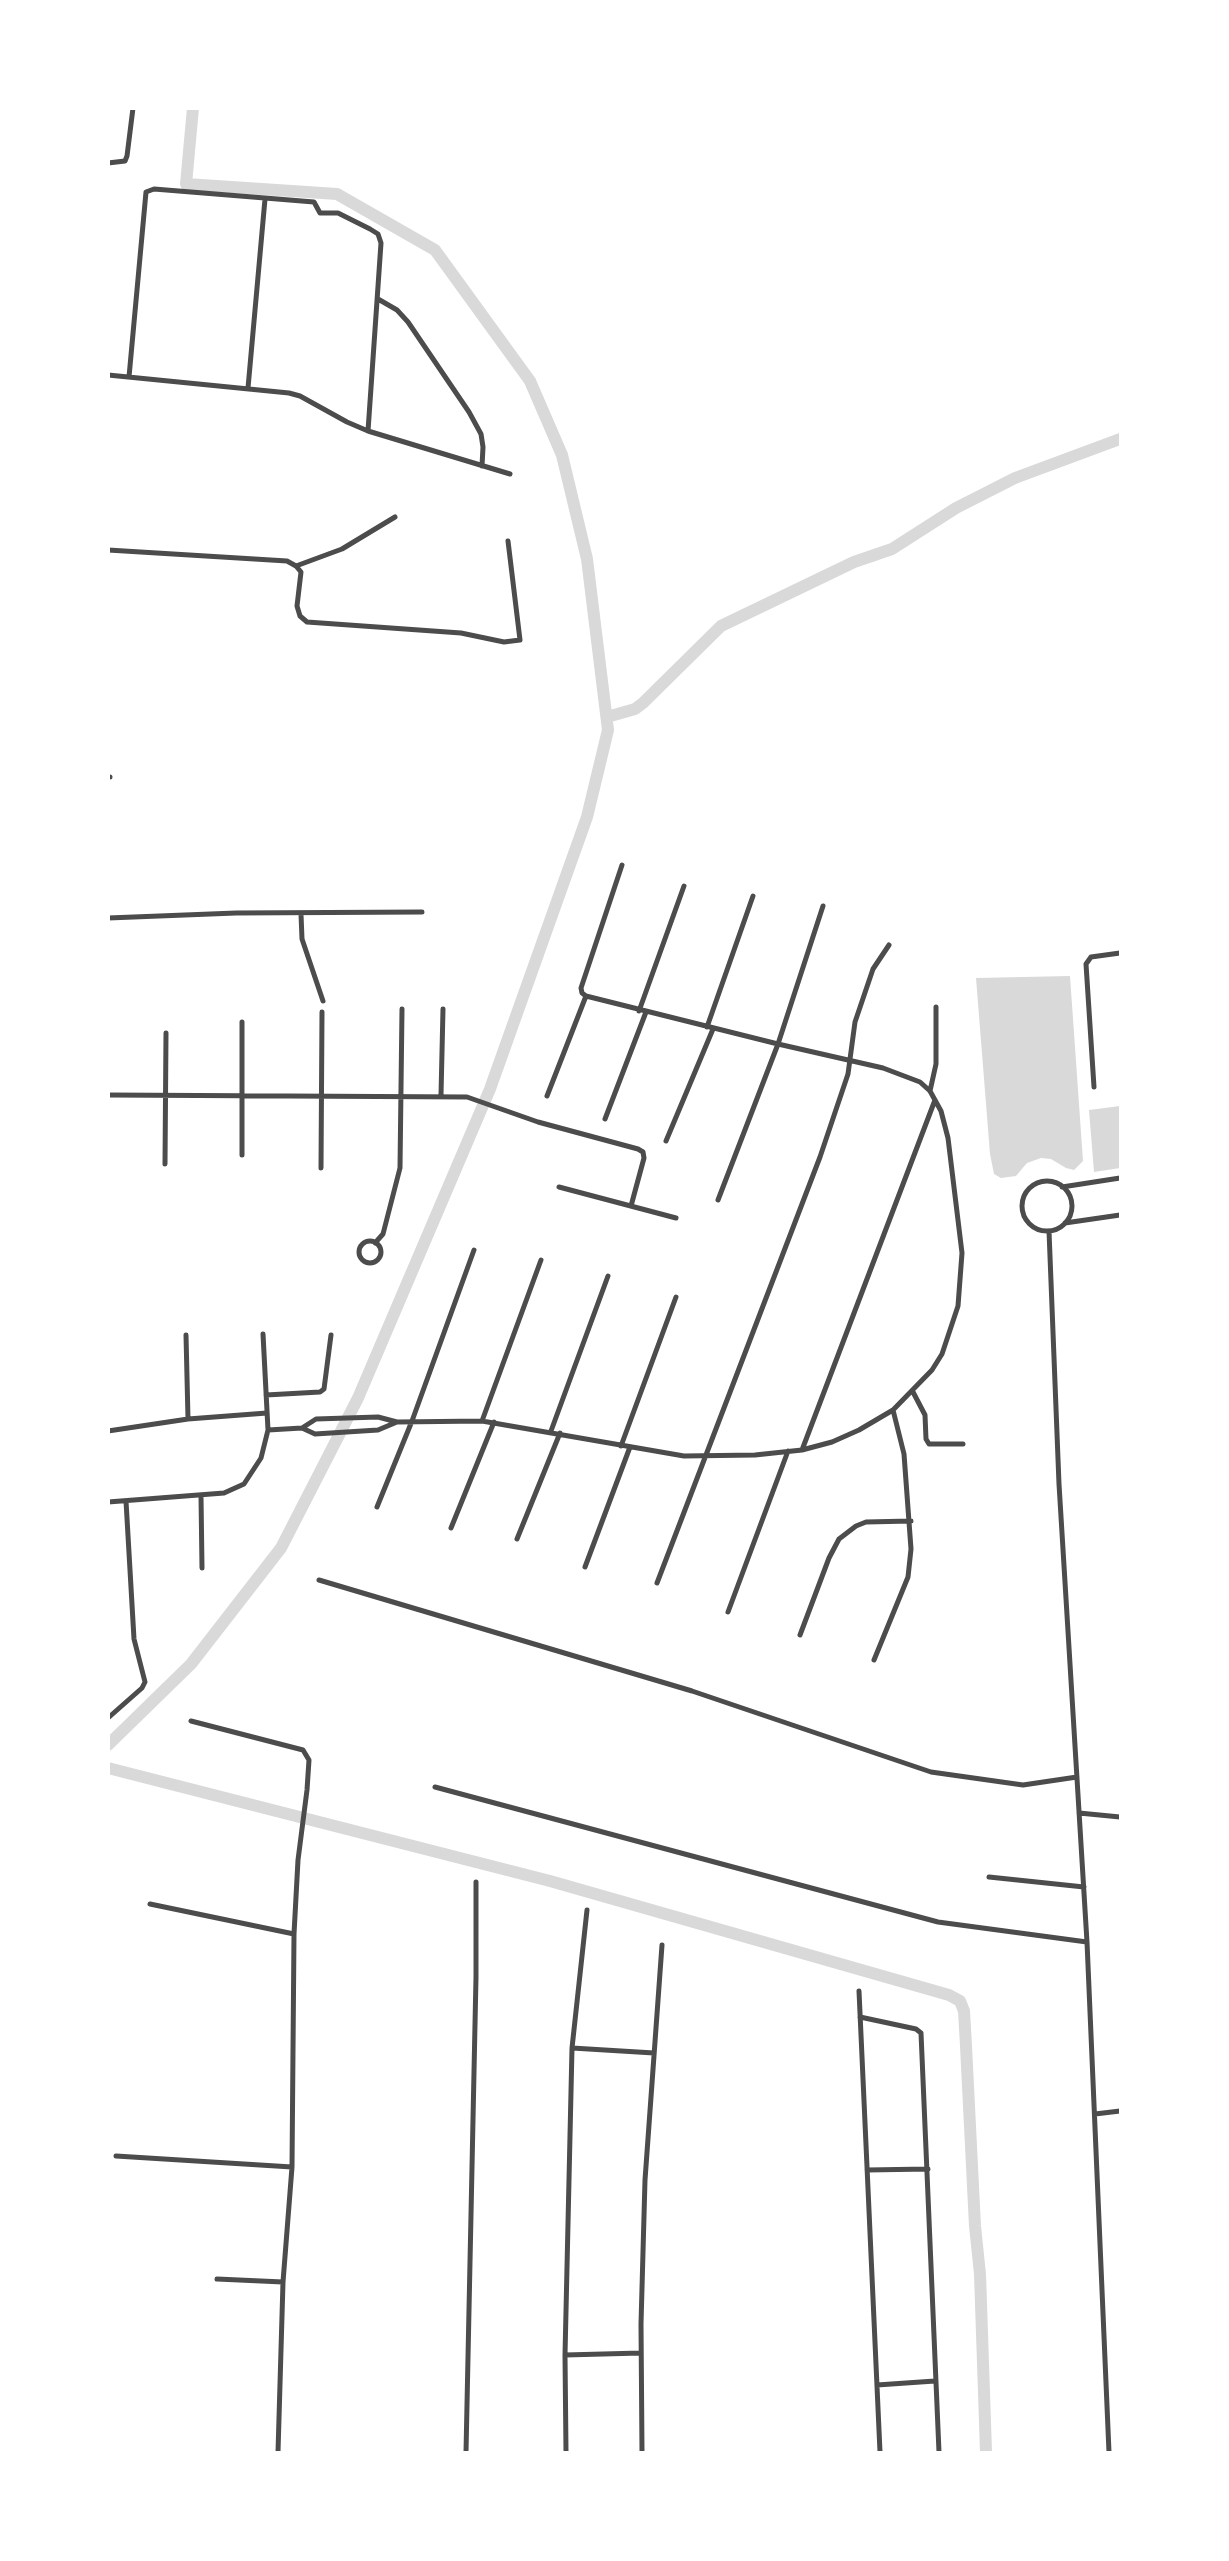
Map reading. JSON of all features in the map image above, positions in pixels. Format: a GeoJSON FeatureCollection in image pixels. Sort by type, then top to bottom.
{"type":"FeatureCollection","features":[{"type":"Feature","properties":{"kind":"street"},"geometry":{"type":"LineString","coordinates":[[108,163],[125,160],[127,156],[133,108]]}},
{"type":"Feature","properties":{"kind":"street"},"geometry":{"type":"LineString","coordinates":[[128,377],[146,192],[154,189],[314,202],[320,212],[338,213],[378,234],[382,253],[368,431]]}},
{"type":"Feature","properties":{"kind":"street"},"geometry":{"type":"LineString","coordinates":[[248,388],[265,200]]}},
{"type":"Feature","properties":{"kind":"street"},"geometry":{"type":"LineString","coordinates":[[378,299],[397,310],[408,323],[469,412],[481,434],[482,466]]}},
{"type":"Feature","properties":{"kind":"street"},"geometry":{"type":"LineString","coordinates":[[108,375],[248,388],[300,396],[368,431],[510,474]]}},
{"type":"Feature","properties":{"kind":"street"},"geometry":{"type":"LineString","coordinates":[[296,566],[342,549],[395,517]]}},
{"type":"Feature","properties":{"kind":"street"},"geometry":{"type":"LineString","coordinates":[[108,550],[275,559],[296,566],[301,572],[297,606],[300,616],[307,622],[461,634],[504,642],[520,640],[508,541]]}},
{"type":"Feature","properties":{"kind":"street"},"geometry":{"type":"LineString","coordinates":[[302,1428],[316,1419],[330,1418],[378,1417],[397,1422],[482,1421],[551,1431],[621,1446],[704,1457],[802,1450],[832,1442],[893,1410],[914,1392],[942,1354],[958,1306],[962,1276],[957,1199],[948,1138],[945,1121],[930,1091],[909,1076],[586,996],[581,988],[622,865]]}},
{"type":"Feature","properties":{"kind":"street"},"geometry":{"type":"LineString","coordinates":[[605,1119],[684,886]]}},
{"type":"Feature","properties":{"kind":"street"},"geometry":{"type":"LineString","coordinates":[[666,1141],[710,1028],[752,896]]}},
{"type":"Feature","properties":{"kind":"street"},"geometry":{"type":"LineString","coordinates":[[718,1200],[778,1044],[823,906]]}},
{"type":"Feature","properties":{"kind":"street"},"geometry":{"type":"LineString","coordinates":[[108,918],[236,913],[422,912]]}},
{"type":"Feature","properties":{"kind":"street"},"geometry":{"type":"LineString","coordinates":[[302,914],[304,947],[323,1001]]}},
{"type":"Feature","properties":{"kind":"street"},"geometry":{"type":"LineString","coordinates":[[657,1583],[820,1157],[848,1074],[855,1023],[873,969],[889,945]]}},
{"type":"Feature","properties":{"kind":"street"},"geometry":{"type":"LineString","coordinates":[[1094,1087],[1086,964],[1091,957],[1121,953]]}},
{"type":"Feature","properties":{"kind":"street"},"geometry":{"type":"LineString","coordinates":[[547,1096],[586,996]]}},
{"type":"Feature","properties":{"kind":"street"},"geometry":{"type":"LineString","coordinates":[[930,1091],[936,1064],[936,1007]]}},
{"type":"Feature","properties":{"kind":"street"},"geometry":{"type":"LineString","coordinates":[[375,1243],[383,1234],[388,1219],[400,1168],[402,1009]]}},
{"type":"Feature","properties":{"kind":"street"},"geometry":{"type":"LineString","coordinates":[[441,1095],[443,1009]]}},
{"type":"Feature","properties":{"kind":"street"},"geometry":{"type":"LineString","coordinates":[[321,1168],[322,1012]]}},
{"type":"Feature","properties":{"kind":"street"},"geometry":{"type":"LineString","coordinates":[[242,1022],[242,1155]]}},
{"type":"Feature","properties":{"kind":"street"},"geometry":{"type":"LineString","coordinates":[[165,1164],[166,1033]]}},
{"type":"Feature","properties":{"kind":"street"},"geometry":{"type":"LineString","coordinates":[[108,1095],[441,1095],[473,1099],[538,1122],[643,1152],[644,1158],[631,1206]]}},
{"type":"Feature","properties":{"kind":"street"},"geometry":{"type":"LineString","coordinates":[[802,1450],[935,1100]]}},
{"type":"Feature","properties":{"kind":"street"},"geometry":{"type":"LineString","coordinates":[[1121,1178],[1062,1186],[1039,1183],[1026,1192],[1023,1199],[1024,1215],[1028,1222],[1041,1230],[1049,1231],[1065,1223],[1121,1215]]}},
{"type":"Feature","properties":{"kind":"street"},"geometry":{"type":"LineString","coordinates":[[559,1186],[676,1218]]}},
{"type":"Feature","properties":{"kind":"street"},"geometry":{"type":"LineString","coordinates":[[1062,1186],[1067,1192],[1071,1208],[1065,1223]]}},
{"type":"Feature","properties":{"kind":"street"},"geometry":{"type":"LineString","coordinates":[[1049,1231],[1059,1484],[1087,1942],[1109,2452]]}},
{"type":"Feature","properties":{"kind":"street"},"geometry":{"type":"LineString","coordinates":[[370,1241],[375,1243],[379,1247],[379,1258],[370,1263],[364,1261],[360,1257],[361,1247],[370,1241]]}},
{"type":"Feature","properties":{"kind":"street"},"geometry":{"type":"LineString","coordinates":[[377,1507],[412,1421],[474,1250]]}},
{"type":"Feature","properties":{"kind":"street"},"geometry":{"type":"LineString","coordinates":[[482,1421],[541,1260]]}},
{"type":"Feature","properties":{"kind":"street"},"geometry":{"type":"LineString","coordinates":[[551,1431],[608,1276]]}},
{"type":"Feature","properties":{"kind":"street"},"geometry":{"type":"LineString","coordinates":[[621,1446],[676,1297]]}},
{"type":"Feature","properties":{"kind":"street"},"geometry":{"type":"LineString","coordinates":[[108,1502],[225,1493],[244,1484],[261,1458],[268,1430],[263,1334]]}},
{"type":"Feature","properties":{"kind":"street"},"geometry":{"type":"LineString","coordinates":[[186,1335],[188,1419]]}},
{"type":"Feature","properties":{"kind":"street"},"geometry":{"type":"LineString","coordinates":[[266,1395],[320,1392],[324,1389],[331,1335]]}},
{"type":"Feature","properties":{"kind":"street"},"geometry":{"type":"LineString","coordinates":[[914,1392],[925,1415],[926,1439],[929,1444],[963,1444]]}},
{"type":"Feature","properties":{"kind":"street"},"geometry":{"type":"LineString","coordinates":[[874,1660],[908,1577],[911,1521],[904,1454],[893,1410]]}},
{"type":"Feature","properties":{"kind":"street"},"geometry":{"type":"LineString","coordinates":[[108,1431],[188,1419],[267,1413]]}},
{"type":"Feature","properties":{"kind":"street"},"geometry":{"type":"LineString","coordinates":[[268,1430],[302,1428],[315,1434],[356,1432],[378,1430],[397,1422]]}},
{"type":"Feature","properties":{"kind":"street"},"geometry":{"type":"LineString","coordinates":[[451,1528],[494,1422]]}},
{"type":"Feature","properties":{"kind":"street"},"geometry":{"type":"LineString","coordinates":[[517,1539],[560,1433]]}},
{"type":"Feature","properties":{"kind":"street"},"geometry":{"type":"LineString","coordinates":[[584,1567],[630,1447]]}},
{"type":"Feature","properties":{"kind":"street"},"geometry":{"type":"LineString","coordinates":[[728,1612],[788,1451]]}},
{"type":"Feature","properties":{"kind":"street"},"geometry":{"type":"LineString","coordinates":[[201,1496],[202,1568]]}},
{"type":"Feature","properties":{"kind":"street"},"geometry":{"type":"LineString","coordinates":[[108,1718],[142,1688],[145,1682],[134,1639],[126,1501]]}},
{"type":"Feature","properties":{"kind":"street"},"geometry":{"type":"LineString","coordinates":[[800,1635],[829,1558],[839,1539],[866,1522],[911,1521]]}},
{"type":"Feature","properties":{"kind":"street"},"geometry":{"type":"LineString","coordinates":[[319,1580],[692,1691],[931,1772],[1023,1785],[1077,1777]]}},
{"type":"Feature","properties":{"kind":"street"},"geometry":{"type":"LineString","coordinates":[[191,1721],[303,1750],[309,1759],[298,1860],[294,1934],[292,2167],[283,2282],[278,2452]]}},
{"type":"Feature","properties":{"kind":"street"},"geometry":{"type":"LineString","coordinates":[[435,1787],[938,1922],[1087,1942]]}},
{"type":"Feature","properties":{"kind":"street"},"geometry":{"type":"LineString","coordinates":[[1079,1813],[1121,1817]]}},
{"type":"Feature","properties":{"kind":"street"},"geometry":{"type":"LineString","coordinates":[[989,1877],[1084,1887]]}},
{"type":"Feature","properties":{"kind":"street"},"geometry":{"type":"LineString","coordinates":[[466,2452],[476,1882]]}},
{"type":"Feature","properties":{"kind":"street"},"geometry":{"type":"LineString","coordinates":[[150,1904],[294,1934]]}},
{"type":"Feature","properties":{"kind":"street"},"geometry":{"type":"LineString","coordinates":[[566,2452],[565,2355],[572,2048],[587,1910]]}},
{"type":"Feature","properties":{"kind":"street"},"geometry":{"type":"LineString","coordinates":[[642,2452],[645,2180],[662,1945]]}},
{"type":"Feature","properties":{"kind":"street"},"geometry":{"type":"LineString","coordinates":[[859,1990],[880,2452]]}},
{"type":"Feature","properties":{"kind":"street"},"geometry":{"type":"LineString","coordinates":[[860,2017],[916,2029],[922,2033],[939,2452]]}},
{"type":"Feature","properties":{"kind":"street"},"geometry":{"type":"LineString","coordinates":[[572,2048],[654,2053]]}},
{"type":"Feature","properties":{"kind":"street"},"geometry":{"type":"LineString","coordinates":[[1095,2114],[1121,2111]]}},
{"type":"Feature","properties":{"kind":"street"},"geometry":{"type":"LineString","coordinates":[[116,2155],[292,2167]]}},
{"type":"Feature","properties":{"kind":"street"},"geometry":{"type":"LineString","coordinates":[[867,2170],[928,2169]]}},
{"type":"Feature","properties":{"kind":"street"},"geometry":{"type":"LineString","coordinates":[[217,2279],[283,2282]]}},
{"type":"Feature","properties":{"kind":"street"},"geometry":{"type":"LineString","coordinates":[[565,2355],[641,2353]]}},
{"type":"Feature","properties":{"kind":"street"},"geometry":{"type":"LineString","coordinates":[[877,2385],[935,2381]]}},
{"type":"Feature","properties":{"kind":"shaded area"},"geometry":{"type":"Polygon","coordinates":[[[1070,976],[1083,1161],[1074,1170],[1051,1159],[1041,1158],[1027,1163],[1016,1176],[1001,1178],[994,1174],[990,1154],[976,978],[1070,976]]]}},
{"type":"Feature","properties":{"kind":"shaded area"},"geometry":{"type":"Polygon","coordinates":[[[1120,1106],[1120,1168],[1094,1172],[1089,1110],[1120,1106]]]}},
{"type":"Feature","properties":{"kind":"waterway"},"geometry":{"type":"LineString","coordinates":[[108,1745],[191,1664],[281,1548],[358,1398],[490,1089],[587,817],[608,730],[587,559],[562,455],[530,381],[435,250],[337,194],[186,184],[193,108]]}},
{"type":"Feature","properties":{"kind":"waterway"},"geometry":{"type":"LineString","coordinates":[[607,717],[635,709],[643,703],[721,626],[854,562],[892,549],[956,508],[1015,478],[1120,439]]}},
{"type":"Feature","properties":{"kind":"waterway"},"geometry":{"type":"LineString","coordinates":[[108,1768],[550,1881],[949,1995],[960,2001],[964,2011],[980,2274],[986,2452]]}}]}
